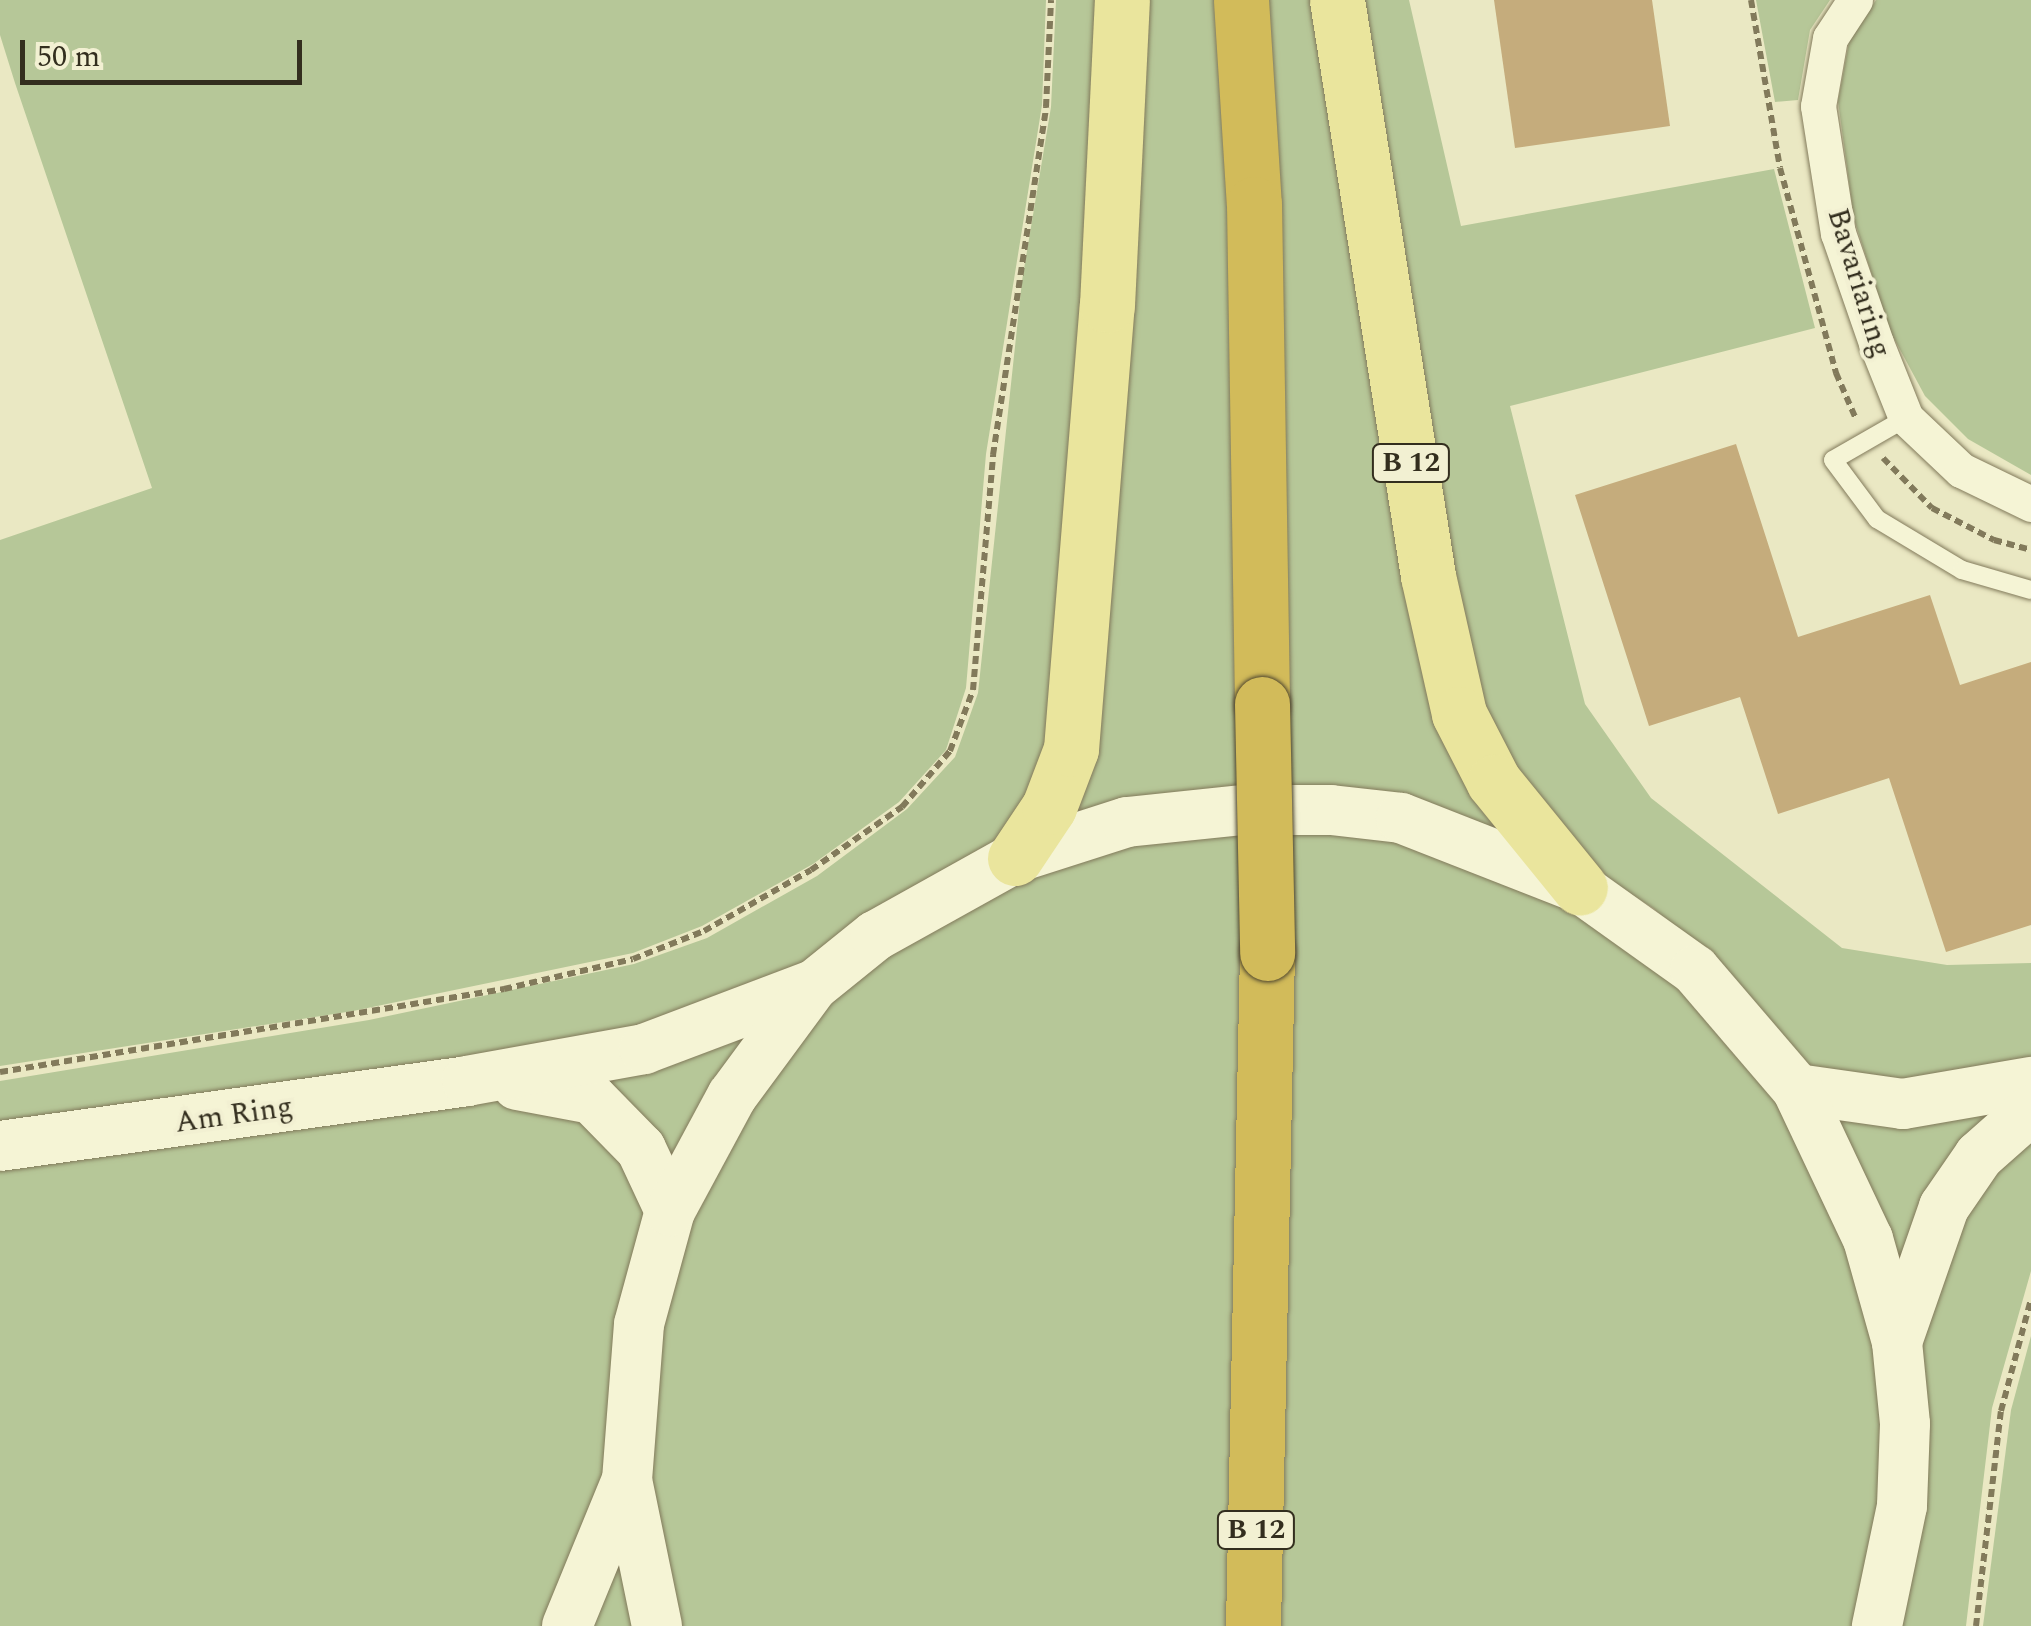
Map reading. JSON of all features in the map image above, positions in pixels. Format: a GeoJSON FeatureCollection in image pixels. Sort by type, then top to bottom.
{"type":"FeatureCollection","features":[{"type":"Feature","properties":{"kind":"highway","name":"B 12"},"geometry":{"type":"LineString","coordinates":[[1241,0],[1254,204],[1267,953],[1252,1626]]}},
{"type":"Feature","properties":{"kind":"main road"},"geometry":{"type":"LineString","coordinates":[[1015,858],[1049,807],[1071,749],[1106,324],[1122,0]]}},
{"type":"Feature","properties":{"kind":"main road","name":"B 12"},"geometry":{"type":"LineString","coordinates":[[1338,0],[1428,576],[1459,714],[1494,782],[1580,888]]}},
{"type":"Feature","properties":{"kind":"main road"},"geometry":{"type":"LineString","coordinates":[[656,1626],[627,1480],[640,1324],[670,1211],[732,1096],[813,986],[875,936],[1015,858],[1126,822],[1243,810],[1331,810],[1401,818],[1580,888],[1695,970],[1798,1089],[1868,1240],[1897,1342],[1905,1424],[1902,1506],[1877,1626]]}},
{"type":"Feature","properties":{"kind":"main road","name":"Am Ring"},"geometry":{"type":"LineString","coordinates":[[0,1146],[467,1081],[644,1049],[813,986]]}},
{"type":"Feature","properties":{"kind":"main road","name":"Am Ring"},"geometry":{"type":"LineString","coordinates":[[467,1081],[592,1099],[641,1149],[670,1211]]}},
{"type":"Feature","properties":{"kind":"main road"},"geometry":{"type":"LineString","coordinates":[[1798,1089],[1903,1104],[2031,1082]]}},
{"type":"Feature","properties":{"kind":"main road"},"geometry":{"type":"LineString","coordinates":[[1897,1342],[1944,1207],[1979,1156],[2031,1110]]}},
{"type":"Feature","properties":{"kind":"main road"},"geometry":{"type":"LineString","coordinates":[[567,1626],[627,1480]]}},
{"type":"Feature","properties":{"kind":"street","name":"Bavariaring"},"geometry":{"type":"LineString","coordinates":[[1855,0],[1830,38],[1818,106],[1838,233],[1906,418],[1961,470],[2031,504]]}},
{"type":"Feature","properties":{"kind":"lane"},"geometry":{"type":"LineString","coordinates":[[1906,418],[1833,460],[1876,519],[1962,570],[2031,590]]}},
{"type":"Feature","properties":{"kind":"path"},"geometry":{"type":"LineString","coordinates":[[0,1072],[485,992],[633,959],[719,922],[902,807],[950,751],[973,690],[993,456],[1046,108],[1051,0]]}},
{"type":"Feature","properties":{"kind":"path"},"geometry":{"type":"LineString","coordinates":[[1976,1626],[2001,1411],[2031,1299]]}},
{"type":"Feature","properties":{"kind":"green space"},"geometry":{"type":"Polygon","coordinates":[[[0,0],[1046,0],[1042,105],[986,454],[966,688],[946,750],[899,802],[813,864],[702,926],[633,953],[353,1011],[0,1066],[0,540],[152,488],[0,35],[0,0]]]}},
{"type":"Feature","properties":{"kind":"green space"},"geometry":{"type":"Polygon","coordinates":[[[1056,0],[1108,0],[1056,749],[1006,845],[801,973],[642,1037],[0,1134],[0,1081],[369,1020],[634,964],[707,938],[817,876],[907,809],[955,757],[978,693],[1022,281],[1051,107],[1056,0]]]}},
{"type":"Feature","properties":{"kind":"green space"},"geometry":{"type":"Polygon","coordinates":[[[1134,0],[1214,0],[1231,256],[1244,790],[1054,829],[1134,0]]]}},
{"type":"Feature","properties":{"kind":"green space"},"geometry":{"type":"Polygon","coordinates":[[[1261,0],[1317,0],[1413,578],[1527,848],[1288,790],[1275,210],[1261,0]]]}},
{"type":"Feature","properties":{"kind":"green space"},"geometry":{"type":"Polygon","coordinates":[[[1359,0],[1409,0],[1461,226],[1774,169],[1815,328],[1510,406],[1585,704],[1651,798],[1842,948],[1947,965],[2031,963],[2031,1066],[1945,1083],[1811,1071],[1711,958],[1653,908],[1594,871],[1557,832],[1476,709],[1359,0]]]}},
{"type":"Feature","properties":{"kind":"green space"},"geometry":{"type":"Polygon","coordinates":[[[1756,0],[1830,0],[1810,30],[1798,100],[1775,102],[1756,0]]]}},
{"type":"Feature","properties":{"kind":"green space"},"geometry":{"type":"Polygon","coordinates":[[[1876,0],[2031,0],[2031,475],[1968,439],[1925,396],[1890,331],[1854,219],[1838,101],[1849,42],[1876,0]]]}},
{"type":"Feature","properties":{"kind":"green space"},"geometry":{"type":"Polygon","coordinates":[[[1243,826],[1237,1626],[676,1626],[649,1488],[659,1327],[688,1219],[749,1107],[831,996],[940,915],[1127,837],[1243,826]]]}},
{"type":"Feature","properties":{"kind":"green space"},"geometry":{"type":"Polygon","coordinates":[[[1286,829],[1396,838],[1571,906],[1681,987],[1774,1095],[1824,1175],[1877,1345],[1887,1426],[1883,1503],[1858,1626],[1272,1626],[1286,829]]]}},
{"type":"Feature","properties":{"kind":"green space"},"geometry":{"type":"Polygon","coordinates":[[[770,1017],[667,1179],[542,1077],[770,1017]]]}},
{"type":"Feature","properties":{"kind":"green space"},"geometry":{"type":"Polygon","coordinates":[[[466,1091],[589,1111],[655,1207],[610,1489],[550,1626],[0,1626],[0,1159],[466,1091]]]}},
{"type":"Feature","properties":{"kind":"green space"},"geometry":{"type":"Polygon","coordinates":[[[2021,1096],[1900,1279],[1833,1113],[2021,1096]]]}},
{"type":"Feature","properties":{"kind":"green space"},"geometry":{"type":"Polygon","coordinates":[[[2031,1130],[2031,1271],[1992,1408],[1966,1626],[1900,1626],[1924,1507],[1918,1338],[1957,1216],[2031,1130]]]}},
{"type":"Feature","properties":{"kind":"green space"},"geometry":{"type":"Polygon","coordinates":[[[2031,1336],[2031,1626],[1983,1626],[2011,1410],[2031,1336]]]}},
{"type":"Feature","properties":{"kind":"green space"},"geometry":{"type":"Polygon","coordinates":[[[621,1528],[638,1626],[586,1626],[621,1528]]]}},
{"type":"Feature","properties":{"kind":"building"},"geometry":{"type":"Polygon","coordinates":[[[1494,0],[1652,0],[1670,126],[1515,148],[1494,0]]]}},
{"type":"Feature","properties":{"kind":"building"},"geometry":{"type":"Polygon","coordinates":[[[1736,444],[1798,637],[1930,595],[1960,685],[2031,662],[2031,925],[1946,952],[1889,778],[1778,814],[1740,697],[1649,726],[1575,495],[1736,444]]]}}]}
